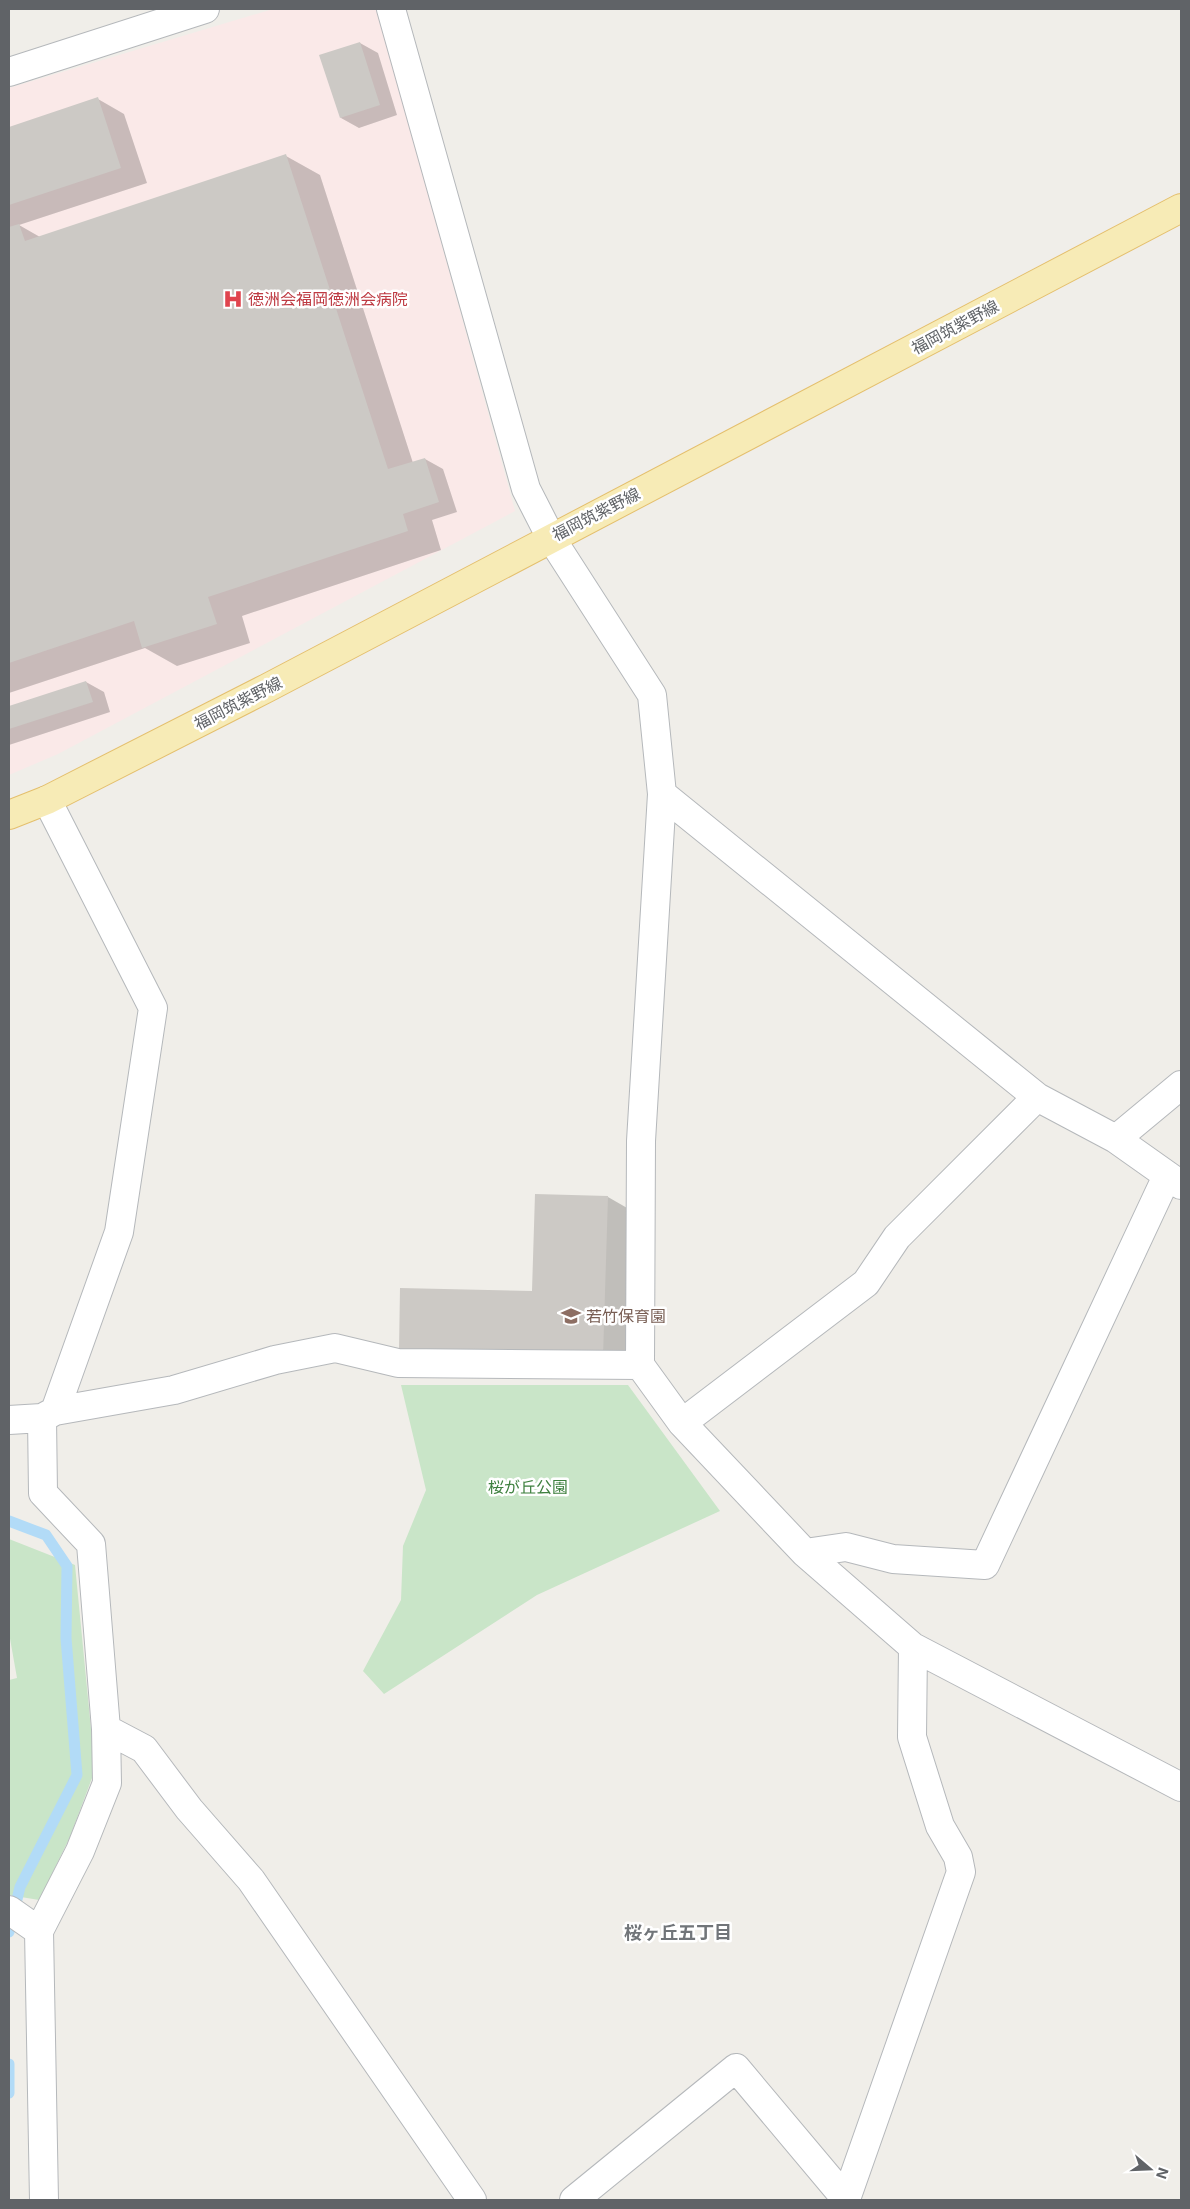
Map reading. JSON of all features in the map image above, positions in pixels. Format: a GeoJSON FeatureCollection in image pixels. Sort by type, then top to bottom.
{"type":"FeatureCollection","features":[{"type":"Feature","properties":{"kind":"main road","name":"福岡筑紫野線"},"geometry":{"type":"LineString","coordinates":[[9,816],[47,800],[267,688],[1181,208]]}},
{"type":"Feature","properties":{"kind":"street"},"geometry":{"type":"LineString","coordinates":[[9,72],[205,9]]}},
{"type":"Feature","properties":{"kind":"street"},"geometry":{"type":"LineString","coordinates":[[391,9],[526,489],[551,538],[652,695],[662,794],[641,1141],[640,1364],[682,1423],[805,1553],[912,1647],[1181,1788]]}},
{"type":"Feature","properties":{"kind":"street"},"geometry":{"type":"LineString","coordinates":[[662,794],[1038,1097],[1116,1139],[1174,1180],[985,1565],[893,1559],[846,1547],[805,1553]]}},
{"type":"Feature","properties":{"kind":"street"},"geometry":{"type":"LineString","coordinates":[[44,2200],[39,1931],[80,1852],[107,1783],[106,1728],[91,1544],[43,1493],[48,1415],[119,1232],[153,1008],[47,800]]}},
{"type":"Feature","properties":{"kind":"street"},"geometry":{"type":"LineString","coordinates":[[1116,1139],[1181,1085]]}},
{"type":"Feature","properties":{"kind":"street"},"geometry":{"type":"LineString","coordinates":[[682,1423],[866,1283],[897,1237],[1038,1097]]}},
{"type":"Feature","properties":{"kind":"street"},"geometry":{"type":"LineString","coordinates":[[9,1420],[48,1415],[174,1390],[275,1360],[335,1348],[398,1362],[640,1364]]}},
{"type":"Feature","properties":{"kind":"street"},"geometry":{"type":"LineString","coordinates":[[846,2200],[961,1872],[958,1857],[940,1826],[912,1737],[912,1647]]}},
{"type":"Feature","properties":{"kind":"street"},"geometry":{"type":"LineString","coordinates":[[106,1728],[144,1749],[189,1808],[251,1880],[472,2200]]}},
{"type":"Feature","properties":{"kind":"street"},"geometry":{"type":"LineString","coordinates":[[9,1910],[39,1931]]}},
{"type":"Feature","properties":{"kind":"street"},"geometry":{"type":"LineString","coordinates":[[574,2200],[736,2068],[846,2200]]}},
{"type":"Feature","properties":{"kind":"shaded area","name":"徳洲会福岡徳洲会病院"},"geometry":{"type":"Polygon","coordinates":[[[273,9],[377,9],[515,511],[58,754],[9,775],[9,88],[273,9]]]}},
{"type":"Feature","properties":{"kind":"green space","name":"桜が丘公園"},"geometry":{"type":"Polygon","coordinates":[[[401,1385],[628,1385],[720,1511],[537,1595],[384,1694],[363,1671],[401,1600],[403,1546],[426,1490],[401,1385]]]}},
{"type":"Feature","properties":{"kind":"green space"},"geometry":{"type":"Polygon","coordinates":[[[9,1539],[75,1565],[95,1770],[70,1837],[39,1900],[9,1895],[9,1680],[17,1678],[9,1633],[9,1539]]]}},
{"type":"Feature","properties":{"kind":"building"},"geometry":{"type":"Polygon","coordinates":[[[360,42],[380,105],[340,118],[319,55],[360,42]]]}},
{"type":"Feature","properties":{"kind":"building"},"geometry":{"type":"Polygon","coordinates":[[[98,97],[121,168],[9,205],[9,127],[98,97]]]}},
{"type":"Feature","properties":{"kind":"building"},"geometry":{"type":"Polygon","coordinates":[[[286,154],[388,469],[425,458],[439,502],[403,514],[408,531],[208,597],[217,624],[142,648],[134,621],[9,663],[9,227],[19,224],[25,241],[286,154]]]}},
{"type":"Feature","properties":{"kind":"building"},"geometry":{"type":"Polygon","coordinates":[[[86,681],[93,702],[9,729],[9,706],[86,681]]]}},
{"type":"Feature","properties":{"kind":"building"},"geometry":{"type":"Polygon","coordinates":[[[535,1194],[608,1196],[603,1357],[399,1351],[400,1288],[532,1291],[535,1194]]]}},
{"type":"Feature","properties":{"kind":"waterway"},"geometry":{"type":"LineString","coordinates":[[9,1521],[46,1535],[67,1566],[66,1638],[77,1775],[20,1887],[9,1932]]}},
{"type":"Feature","properties":{"kind":"waterway"},"geometry":{"type":"LineString","coordinates":[[9,2064],[9,2093]]}},
{"type":"Feature","properties":{"kind":"place","name":"徳洲会福岡徳洲会病院"},"geometry":{"type":"Point","coordinates":[233,299]}},
{"type":"Feature","properties":{"kind":"place","name":"若竹保育園"},"geometry":{"type":"Point","coordinates":[571,1316]}},
{"type":"Feature","properties":{"kind":"district","name":"桜ヶ丘五丁目"},"geometry":{"type":"Point","coordinates":[678,1932]}}]}
